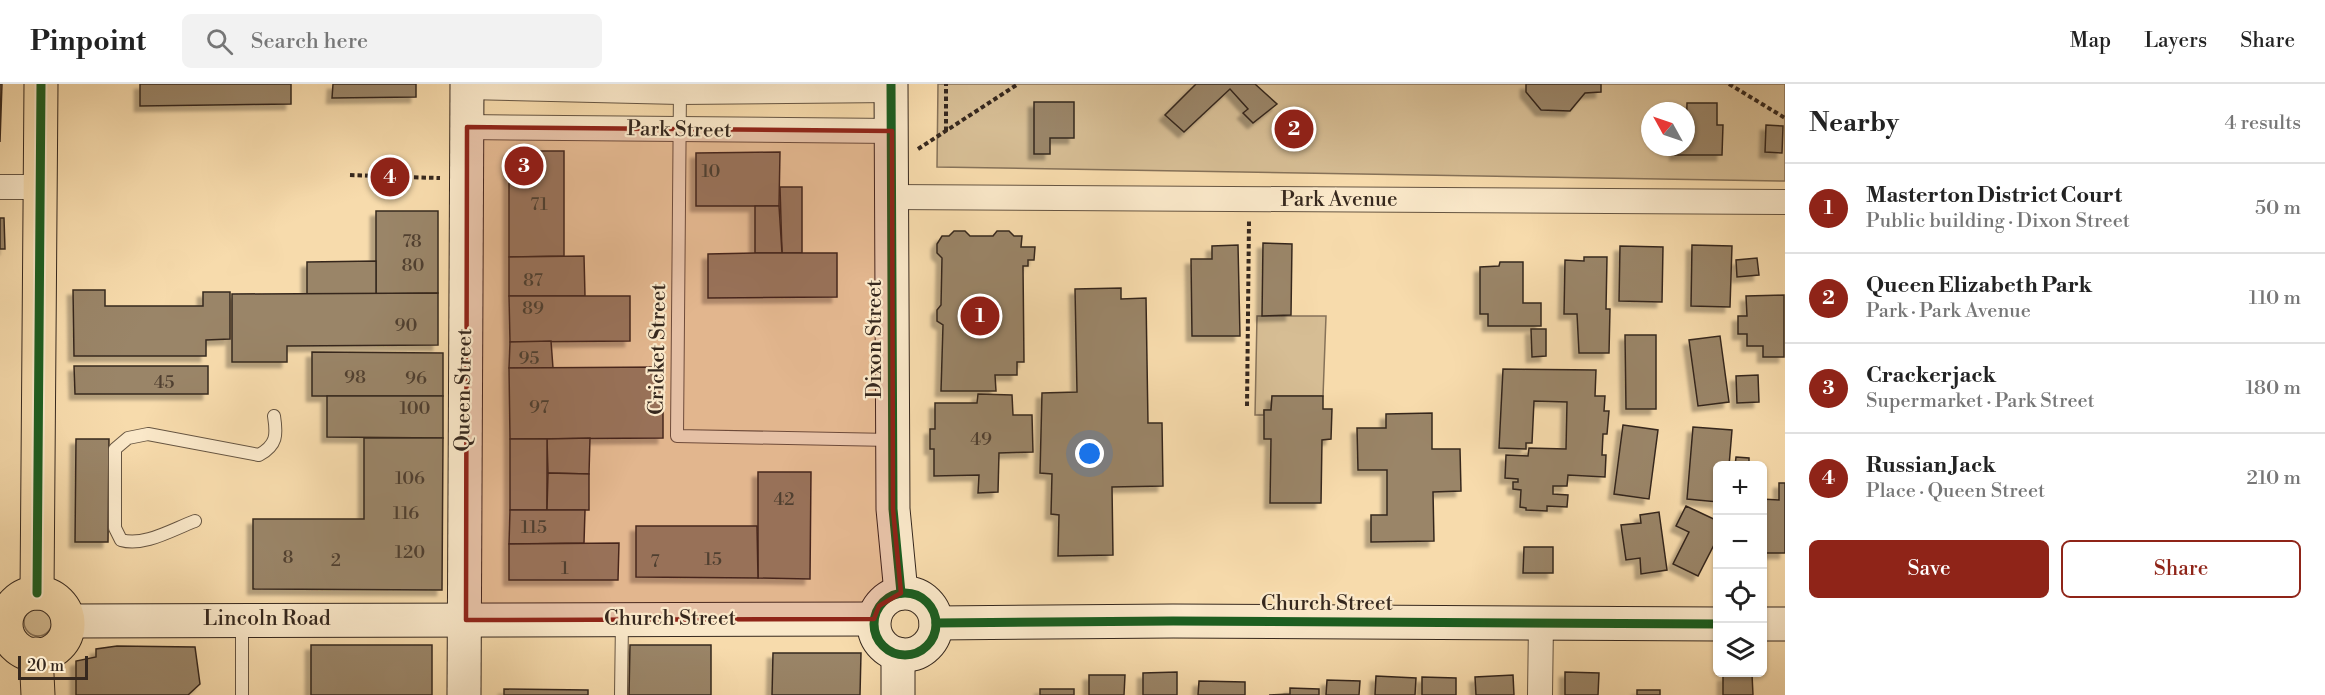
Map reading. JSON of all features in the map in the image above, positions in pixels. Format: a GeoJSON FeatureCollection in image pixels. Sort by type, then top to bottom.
{"type":"FeatureCollection","features":[{"type":"Feature","properties":{"kind":"highway"},"geometry":{"type":"LineString","coordinates":[[37,593],[41,84]]}},
{"type":"Feature","properties":{"kind":"highway"},"geometry":{"type":"LineString","coordinates":[[37,593],[55,598],[64,609],[68,621],[66,633],[60,644],[52,651],[36,654],[17,648],[8,636],[3,622],[16,601],[23,596],[37,593]]}},
{"type":"Feature","properties":{"kind":"highway"},"geometry":{"type":"LineString","coordinates":[[36,654],[38,695]]}},
{"type":"Feature","properties":{"kind":"street","name":"Park Street"},"geometry":{"type":"LineString","coordinates":[[467,86],[891,87]]}},
{"type":"Feature","properties":{"kind":"street","name":"Queen Street"},"geometry":{"type":"LineString","coordinates":[[464,695],[466,620],[462,549],[467,86]]}},
{"type":"Feature","properties":{"kind":"street","name":"Dixon Street"},"geometry":{"type":"LineString","coordinates":[[891,87],[893,509],[901,593]]}},
{"type":"Feature","properties":{"kind":"street","name":"Park Street"},"geometry":{"type":"LineString","coordinates":[[466,127],[892,131]]}},
{"type":"Feature","properties":{"kind":"street","name":"Park Avenue"},"geometry":{"type":"LineString","coordinates":[[892,182],[1250,199],[1785,202]]}},
{"type":"Feature","properties":{"kind":"street"},"geometry":{"type":"LineString","coordinates":[[0,187],[41,187]]}},
{"type":"Feature","properties":{"kind":"street"},"geometry":{"type":"LineString","coordinates":[[901,593],[913,593],[926,600],[933,611],[936,623],[934,634],[927,646],[909,654],[898,654],[888,650],[879,641],[874,630],[874,618],[879,606],[889,597],[901,593]]}},
{"type":"Feature","properties":{"kind":"street","name":"Church Street"},"geometry":{"type":"LineString","coordinates":[[466,620],[874,618]]}},
{"type":"Feature","properties":{"kind":"street","name":"Lincoln Road"},"geometry":{"type":"LineString","coordinates":[[68,621],[466,620]]}},
{"type":"Feature","properties":{"kind":"street","name":"Church Street"},"geometry":{"type":"LineString","coordinates":[[936,623],[1173,621],[1713,624]]}},
{"type":"Feature","properties":{"kind":"street"},"geometry":{"type":"LineString","coordinates":[[1540,695],[1541,623]]}},
{"type":"Feature","properties":{"kind":"street"},"geometry":{"type":"LineString","coordinates":[[1767,624],[1785,624]]}},
{"type":"Feature","properties":{"kind":"street"},"geometry":{"type":"LineString","coordinates":[[898,654],[898,695]]}},
{"type":"Feature","properties":{"kind":"lane","name":"Cricket Street"},"geometry":{"type":"LineString","coordinates":[[680,88],[677,436],[892,440]]}},
{"type":"Feature","properties":{"kind":"lane"},"geometry":{"type":"LineString","coordinates":[[195,521],[146,540],[130,543],[121,540],[115,528],[116,449],[128,438],[148,434],[259,455],[271,448],[277,436],[274,416]]}},
{"type":"Feature","properties":{"kind":"lane"},"geometry":{"type":"LineString","coordinates":[[621,695],[622,619]]}},
{"type":"Feature","properties":{"kind":"lane"},"geometry":{"type":"LineString","coordinates":[[242,620],[242,695]]}},
{"type":"Feature","properties":{"kind":"path"},"geometry":{"type":"LineString","coordinates":[[946,84],[946,131]]}},
{"type":"Feature","properties":{"kind":"path"},"geometry":{"type":"LineString","coordinates":[[892,182],[946,131],[1018,84]]}},
{"type":"Feature","properties":{"kind":"path"},"geometry":{"type":"LineString","coordinates":[[1729,84],[1785,118]]}},
{"type":"Feature","properties":{"kind":"path"},"geometry":{"type":"LineString","coordinates":[[381,176],[383,171],[390,168],[397,172],[399,177]]}},
{"type":"Feature","properties":{"kind":"path"},"geometry":{"type":"LineString","coordinates":[[350,175],[381,176]]}},
{"type":"Feature","properties":{"kind":"path"},"geometry":{"type":"LineString","coordinates":[[381,176],[388,185],[396,182],[399,177]]}},
{"type":"Feature","properties":{"kind":"path"},"geometry":{"type":"LineString","coordinates":[[399,177],[446,176]]}},
{"type":"Feature","properties":{"kind":"path"},"geometry":{"type":"LineString","coordinates":[[1247,406],[1250,199]]}},
{"type":"Feature","properties":{"kind":"highlighted area"},"geometry":{"type":"Polygon","coordinates":[[[467,127],[892,131],[893,509],[901,593],[879,606],[874,619],[466,620],[467,127]]]}},
{"type":"Feature","properties":{"kind":"shaded area"},"geometry":{"type":"Polygon","coordinates":[[[938,84],[1785,84],[1785,181],[937,167],[938,84]]]}},
{"type":"Feature","properties":{"kind":"shaded area"},"geometry":{"type":"Polygon","coordinates":[[[1257,316],[1326,316],[1323,396],[1272,396],[1271,410],[1264,410],[1264,415],[1255,415],[1257,316]]]}},
{"type":"Feature","properties":{"kind":"shaded area"},"geometry":{"type":"Polygon","coordinates":[[[38,608],[48,612],[52,622],[48,632],[38,636],[28,632],[24,622],[28,612],[38,608]]]}},
{"type":"Feature","properties":{"kind":"building"},"geometry":{"type":"Polygon","coordinates":[[[0,84],[2,84],[0,142],[0,84]]]}},
{"type":"Feature","properties":{"kind":"building"},"geometry":{"type":"Polygon","coordinates":[[[140,84],[291,84],[291,104],[140,106],[140,84]]]}},
{"type":"Feature","properties":{"kind":"building"},"geometry":{"type":"Polygon","coordinates":[[[333,84],[416,84],[416,97],[332,98],[333,84]]]}},
{"type":"Feature","properties":{"kind":"building"},"geometry":{"type":"Polygon","coordinates":[[[1196,84],[1255,84],[1277,104],[1253,123],[1243,113],[1248,109],[1230,89],[1184,132],[1165,115],[1196,84]]]}},
{"type":"Feature","properties":{"kind":"building"},"geometry":{"type":"Polygon","coordinates":[[[1526,84],[1601,84],[1601,92],[1585,93],[1570,111],[1541,110],[1526,92],[1526,84]]]}},
{"type":"Feature","properties":{"kind":"building"},"geometry":{"type":"Polygon","coordinates":[[[1034,102],[1074,102],[1074,138],[1050,138],[1050,154],[1034,154],[1034,102]]]}},
{"type":"Feature","properties":{"kind":"building"},"geometry":{"type":"Polygon","coordinates":[[[1695,103],[1717,103],[1717,125],[1723,125],[1722,155],[1695,155],[1695,103]]]}},
{"type":"Feature","properties":{"kind":"building"},"geometry":{"type":"Polygon","coordinates":[[[1766,125],[1783,126],[1782,153],[1765,152],[1766,125]]]}},
{"type":"Feature","properties":{"kind":"building"},"geometry":{"type":"Polygon","coordinates":[[[509,151],[564,151],[564,256],[509,257],[509,151]]]}},
{"type":"Feature","properties":{"kind":"building"},"geometry":{"type":"Polygon","coordinates":[[[780,152],[779,206],[696,206],[696,153],[780,152]]]}},
{"type":"Feature","properties":{"kind":"building"},"geometry":{"type":"Polygon","coordinates":[[[780,187],[802,187],[802,253],[782,253],[780,187]]]}},
{"type":"Feature","properties":{"kind":"building"},"geometry":{"type":"Polygon","coordinates":[[[755,206],[779,206],[782,253],[755,253],[755,206]]]}},
{"type":"Feature","properties":{"kind":"building"},"geometry":{"type":"Polygon","coordinates":[[[376,211],[438,211],[438,293],[376,294],[376,211]]]}},
{"type":"Feature","properties":{"kind":"building"},"geometry":{"type":"Polygon","coordinates":[[[0,218],[4,218],[5,249],[0,249],[0,218]]]}},
{"type":"Feature","properties":{"kind":"building"},"geometry":{"type":"Polygon","coordinates":[[[954,231],[965,231],[970,236],[993,236],[997,231],[1009,231],[1014,236],[1022,236],[1021,247],[1035,247],[1034,260],[1028,260],[1028,266],[1023,266],[1024,362],[1017,362],[1017,375],[995,375],[996,391],[941,391],[943,325],[937,321],[937,310],[941,305],[942,258],[937,253],[937,244],[942,236],[949,236],[954,231]]]}},
{"type":"Feature","properties":{"kind":"building"},"geometry":{"type":"Polygon","coordinates":[[[1263,243],[1292,244],[1291,315],[1262,316],[1263,243]]]}},
{"type":"Feature","properties":{"kind":"building"},"geometry":{"type":"Polygon","coordinates":[[[1238,245],[1240,336],[1192,336],[1191,259],[1212,259],[1212,246],[1238,245]]]}},
{"type":"Feature","properties":{"kind":"building"},"geometry":{"type":"Polygon","coordinates":[[[1692,245],[1732,246],[1730,307],[1691,306],[1692,245]]]}},
{"type":"Feature","properties":{"kind":"building"},"geometry":{"type":"Polygon","coordinates":[[[1620,246],[1663,247],[1662,302],[1619,301],[1620,246]]]}},
{"type":"Feature","properties":{"kind":"building"},"geometry":{"type":"Polygon","coordinates":[[[837,253],[837,297],[708,298],[708,254],[837,253]]]}},
{"type":"Feature","properties":{"kind":"building"},"geometry":{"type":"Polygon","coordinates":[[[584,256],[585,296],[509,296],[509,257],[584,256]]]}},
{"type":"Feature","properties":{"kind":"building"},"geometry":{"type":"Polygon","coordinates":[[[1584,257],[1607,257],[1606,309],[1610,309],[1609,353],[1579,353],[1577,314],[1564,314],[1565,260],[1584,261],[1584,257]]]}},
{"type":"Feature","properties":{"kind":"building"},"geometry":{"type":"Polygon","coordinates":[[[1757,258],[1759,275],[1737,277],[1736,260],[1757,258]]]}},
{"type":"Feature","properties":{"kind":"building"},"geometry":{"type":"Polygon","coordinates":[[[376,261],[376,294],[307,294],[307,262],[376,261]]]}},
{"type":"Feature","properties":{"kind":"building"},"geometry":{"type":"Polygon","coordinates":[[[1500,262],[1523,262],[1523,303],[1541,303],[1541,326],[1488,326],[1488,314],[1480,314],[1480,267],[1499,266],[1500,262]]]}},
{"type":"Feature","properties":{"kind":"building"},"geometry":{"type":"Polygon","coordinates":[[[1121,288],[1121,299],[1146,298],[1148,423],[1162,423],[1163,486],[1112,487],[1113,555],[1058,556],[1059,515],[1051,514],[1052,474],[1040,473],[1042,393],[1077,392],[1075,289],[1121,288]]]}},
{"type":"Feature","properties":{"kind":"building"},"geometry":{"type":"Polygon","coordinates":[[[73,290],[105,290],[105,306],[203,306],[203,292],[230,292],[230,339],[206,340],[206,356],[74,356],[73,290]]]}},
{"type":"Feature","properties":{"kind":"building"},"geometry":{"type":"Polygon","coordinates":[[[438,293],[438,345],[287,346],[287,362],[232,362],[232,294],[438,293]]]}},
{"type":"Feature","properties":{"kind":"building"},"geometry":{"type":"Polygon","coordinates":[[[1784,295],[1784,357],[1763,357],[1763,346],[1747,346],[1747,334],[1738,334],[1738,316],[1747,316],[1746,296],[1784,295]]]}},
{"type":"Feature","properties":{"kind":"building"},"geometry":{"type":"Polygon","coordinates":[[[509,296],[630,296],[630,341],[510,342],[509,296]]]}},
{"type":"Feature","properties":{"kind":"building"},"geometry":{"type":"Polygon","coordinates":[[[1531,329],[1546,329],[1546,356],[1532,357],[1531,329]]]}},
{"type":"Feature","properties":{"kind":"building"},"geometry":{"type":"Polygon","coordinates":[[[1625,335],[1656,335],[1656,409],[1626,409],[1625,335]]]}},
{"type":"Feature","properties":{"kind":"building"},"geometry":{"type":"Polygon","coordinates":[[[1720,336],[1729,402],[1698,406],[1689,340],[1720,336]]]}},
{"type":"Feature","properties":{"kind":"building"},"geometry":{"type":"Polygon","coordinates":[[[551,341],[553,368],[509,368],[510,342],[551,341]]]}},
{"type":"Feature","properties":{"kind":"building"},"geometry":{"type":"Polygon","coordinates":[[[312,352],[443,353],[443,396],[312,396],[312,352]]]}},
{"type":"Feature","properties":{"kind":"building"},"geometry":{"type":"Polygon","coordinates":[[[74,366],[208,366],[208,394],[75,394],[74,366]]]}},
{"type":"Feature","properties":{"kind":"building"},"geometry":{"type":"Polygon","coordinates":[[[663,367],[663,438],[510,439],[509,368],[663,367]]]}},
{"type":"Feature","properties":{"kind":"building"},"geometry":{"type":"Polygon","coordinates":[[[1503,369],[1596,370],[1595,396],[1605,396],[1604,411],[1609,411],[1607,434],[1603,434],[1602,455],[1606,455],[1605,477],[1568,475],[1567,486],[1553,486],[1553,494],[1568,495],[1567,507],[1547,506],[1547,511],[1526,510],[1520,507],[1521,490],[1513,489],[1513,482],[1518,482],[1518,479],[1505,478],[1506,455],[1528,456],[1529,448],[1566,449],[1567,402],[1534,401],[1532,443],[1526,443],[1526,449],[1499,448],[1503,369]]]}},
{"type":"Feature","properties":{"kind":"building"},"geometry":{"type":"Polygon","coordinates":[[[1758,375],[1759,402],[1737,403],[1736,376],[1758,375]]]}},
{"type":"Feature","properties":{"kind":"building"},"geometry":{"type":"Polygon","coordinates":[[[978,394],[1012,395],[1013,415],[1032,415],[1033,452],[999,453],[998,492],[978,493],[979,475],[934,476],[934,449],[930,449],[930,429],[935,429],[935,403],[977,403],[978,394]]]}},
{"type":"Feature","properties":{"kind":"building"},"geometry":{"type":"Polygon","coordinates":[[[327,396],[443,396],[443,438],[327,437],[327,396]]]}},
{"type":"Feature","properties":{"kind":"building"},"geometry":{"type":"Polygon","coordinates":[[[1272,396],[1323,396],[1323,409],[1332,409],[1331,439],[1322,440],[1321,503],[1270,503],[1271,439],[1264,439],[1264,410],[1271,410],[1272,396]]]}},
{"type":"Feature","properties":{"kind":"building"},"geometry":{"type":"Polygon","coordinates":[[[1432,413],[1432,449],[1460,449],[1461,491],[1433,492],[1434,541],[1371,542],[1371,515],[1387,515],[1387,470],[1358,470],[1357,428],[1386,428],[1386,414],[1432,413]]]}},
{"type":"Feature","properties":{"kind":"building"},"geometry":{"type":"Polygon","coordinates":[[[1623,425],[1658,430],[1649,499],[1614,494],[1623,425]]]}},
{"type":"Feature","properties":{"kind":"building"},"geometry":{"type":"Polygon","coordinates":[[[1693,427],[1732,430],[1729,461],[1713,461],[1713,502],[1687,499],[1693,427]]]}},
{"type":"Feature","properties":{"kind":"building"},"geometry":{"type":"Polygon","coordinates":[[[364,438],[443,438],[442,590],[253,589],[253,519],[364,519],[364,438]]]}},
{"type":"Feature","properties":{"kind":"building"},"geometry":{"type":"Polygon","coordinates":[[[590,438],[589,474],[548,473],[547,439],[590,438]]]}},
{"type":"Feature","properties":{"kind":"building"},"geometry":{"type":"Polygon","coordinates":[[[76,439],[109,439],[108,542],[75,542],[76,439]]]}},
{"type":"Feature","properties":{"kind":"building"},"geometry":{"type":"Polygon","coordinates":[[[510,439],[547,439],[547,510],[510,510],[510,439]]]}},
{"type":"Feature","properties":{"kind":"building"},"geometry":{"type":"Polygon","coordinates":[[[1736,457],[1749,458],[1749,461],[1736,461],[1736,457]]]}},
{"type":"Feature","properties":{"kind":"building"},"geometry":{"type":"Polygon","coordinates":[[[758,472],[811,472],[810,579],[758,578],[758,472]]]}},
{"type":"Feature","properties":{"kind":"building"},"geometry":{"type":"Polygon","coordinates":[[[548,473],[589,474],[589,510],[547,510],[548,473]]]}},
{"type":"Feature","properties":{"kind":"building"},"geometry":{"type":"Polygon","coordinates":[[[1779,483],[1785,483],[1785,553],[1767,553],[1767,499],[1779,500],[1779,483]]]}},
{"type":"Feature","properties":{"kind":"building"},"geometry":{"type":"Polygon","coordinates":[[[1686,506],[1713,519],[1713,547],[1698,576],[1673,564],[1689,532],[1676,526],[1686,506]]]}},
{"type":"Feature","properties":{"kind":"building"},"geometry":{"type":"Polygon","coordinates":[[[510,510],[585,510],[584,543],[509,544],[510,510]]]}},
{"type":"Feature","properties":{"kind":"building"},"geometry":{"type":"Polygon","coordinates":[[[1659,512],[1667,570],[1641,574],[1640,558],[1626,560],[1621,525],[1641,523],[1640,515],[1659,512]]]}},
{"type":"Feature","properties":{"kind":"building"},"geometry":{"type":"Polygon","coordinates":[[[636,526],[757,526],[758,578],[636,577],[636,526]]]}},
{"type":"Feature","properties":{"kind":"building"},"geometry":{"type":"Polygon","coordinates":[[[619,543],[618,580],[509,580],[509,544],[619,543]]]}},
{"type":"Feature","properties":{"kind":"building"},"geometry":{"type":"Polygon","coordinates":[[[1524,547],[1553,547],[1553,573],[1523,573],[1524,547]]]}},
{"type":"Feature","properties":{"kind":"building"},"geometry":{"type":"Polygon","coordinates":[[[311,645],[432,645],[432,695],[311,695],[311,645]]]}},
{"type":"Feature","properties":{"kind":"building"},"geometry":{"type":"Polygon","coordinates":[[[630,645],[711,645],[711,695],[629,695],[630,645]]]}},
{"type":"Feature","properties":{"kind":"building"},"geometry":{"type":"Polygon","coordinates":[[[117,646],[195,647],[200,684],[188,695],[76,695],[76,661],[96,657],[96,649],[117,646]]]}},
{"type":"Feature","properties":{"kind":"building"},"geometry":{"type":"Polygon","coordinates":[[[773,653],[861,653],[860,695],[772,695],[773,653]]]}},
{"type":"Feature","properties":{"kind":"building"},"geometry":{"type":"Polygon","coordinates":[[[1177,672],[1177,695],[1143,695],[1143,673],[1177,672]]]}},
{"type":"Feature","properties":{"kind":"building"},"geometry":{"type":"Polygon","coordinates":[[[1565,672],[1599,673],[1598,695],[1565,695],[1565,672]]]}},
{"type":"Feature","properties":{"kind":"building"},"geometry":{"type":"Polygon","coordinates":[[[1089,675],[1125,675],[1124,695],[1089,695],[1089,675]]]}},
{"type":"Feature","properties":{"kind":"building"},"geometry":{"type":"Polygon","coordinates":[[[1513,675],[1514,695],[1476,695],[1475,677],[1513,675]]]}},
{"type":"Feature","properties":{"kind":"building"},"geometry":{"type":"Polygon","coordinates":[[[1376,676],[1416,678],[1415,695],[1375,695],[1376,676]]]}},
{"type":"Feature","properties":{"kind":"building"},"geometry":{"type":"Polygon","coordinates":[[[1422,677],[1456,678],[1456,695],[1422,695],[1422,677]]]}},
{"type":"Feature","properties":{"kind":"building"},"geometry":{"type":"Polygon","coordinates":[[[1723,677],[1752,677],[1753,695],[1723,695],[1723,677]]]}},
{"type":"Feature","properties":{"kind":"building"},"geometry":{"type":"Polygon","coordinates":[[[1327,680],[1360,681],[1359,695],[1326,695],[1327,680]]]}},
{"type":"Feature","properties":{"kind":"building"},"geometry":{"type":"Polygon","coordinates":[[[1199,681],[1245,682],[1245,695],[1198,695],[1199,681]]]}},
{"type":"Feature","properties":{"kind":"building"},"geometry":{"type":"Polygon","coordinates":[[[1290,688],[1319,689],[1319,695],[1269,695],[1290,694],[1290,688]]]}},
{"type":"Feature","properties":{"kind":"building"},"geometry":{"type":"Polygon","coordinates":[[[504,689],[588,690],[588,695],[504,695],[504,689]]]}},
{"type":"Feature","properties":{"kind":"building"},"geometry":{"type":"Polygon","coordinates":[[[1040,689],[1074,689],[1074,695],[1040,695],[1040,689]]]}},
{"type":"Feature","properties":{"kind":"building"},"geometry":{"type":"Polygon","coordinates":[[[1637,690],[1660,690],[1660,695],[1637,695],[1637,690]]]}},
{"type":"Feature","properties":{"kind":"cycle path"},"geometry":{"type":"LineString","coordinates":[[37,593],[41,84]]}},
{"type":"Feature","properties":{"kind":"cycle path"},"geometry":{"type":"LineString","coordinates":[[891,84],[893,509],[901,593]]}},
{"type":"Feature","properties":{"kind":"cycle path"},"geometry":{"type":"LineString","coordinates":[[905,593],[922,598],[927,602],[931,607],[936,624],[931,641],[927,646],[922,650],[905,655],[888,650],[883,646],[879,641],[874,624],[879,607],[883,602],[888,598],[905,593]]}},
{"type":"Feature","properties":{"kind":"cycle path"},"geometry":{"type":"LineString","coordinates":[[936,623],[1173,621],[1713,624]]}},
{"type":"Feature","properties":{"kind":"place","name":"Queen Elizabeth Park"},"geometry":{"type":"Point","coordinates":[1294,129]}},
{"type":"Feature","properties":{"kind":"place","name":"Crackerjack"},"geometry":{"type":"Point","coordinates":[524,166]}},
{"type":"Feature","properties":{"kind":"place","name":"Russian Jack"},"geometry":{"type":"Point","coordinates":[390,177]}},
{"type":"Feature","properties":{"kind":"place","name":"Masterton District Court"},"geometry":{"type":"Point","coordinates":[980,316]}}]}
